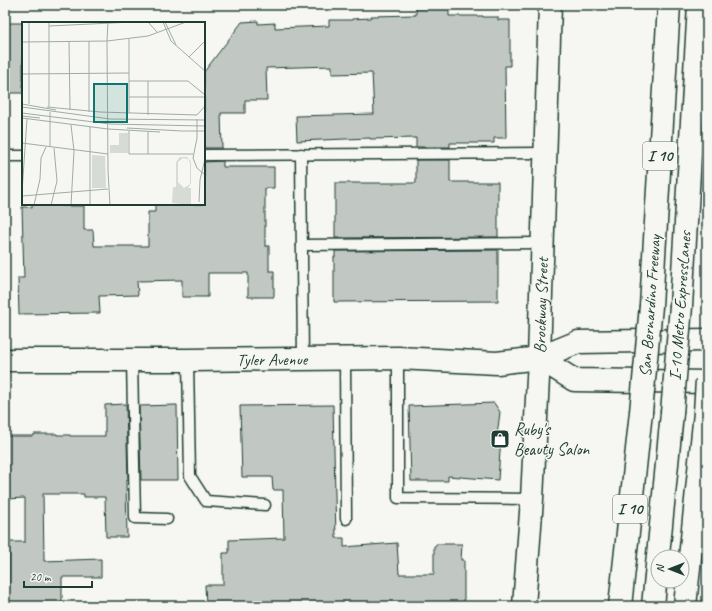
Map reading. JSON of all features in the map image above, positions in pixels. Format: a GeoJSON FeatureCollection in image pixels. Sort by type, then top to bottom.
{"type":"FeatureCollection","features":[{"type":"Feature","properties":{"kind":"main road","name":"Brockway Street"},"geometry":{"type":"LineString","coordinates":[[524,606],[532,499],[539,358],[550,5]]}},
{"type":"Feature","properties":{"kind":"main road","name":"San Bernardino Freeway"},"geometry":{"type":"LineString","coordinates":[[620,606],[651,306],[669,5]]}},
{"type":"Feature","properties":{"kind":"main road","name":"I-10 Metro ExpressLanes"},"geometry":{"type":"LineString","coordinates":[[653,606],[672,413],[699,5]]}},
{"type":"Feature","properties":{"kind":"main road","name":"Tyler Avenue"},"geometry":{"type":"LineString","coordinates":[[5,360],[398,358],[497,363],[539,358],[578,342],[707,340]]}},
{"type":"Feature","properties":{"kind":"main road"},"geometry":{"type":"LineString","coordinates":[[539,358],[574,380],[707,381]]}},
{"type":"Feature","properties":{"kind":"main road","name":"I-10 Metro ExpressLanes"},"geometry":{"type":"LineString","coordinates":[[685,606],[707,381]]}},
{"type":"Feature","properties":{"kind":"lane"},"geometry":{"type":"LineString","coordinates":[[301,154],[303,358]]}},
{"type":"Feature","properties":{"kind":"lane"},"geometry":{"type":"LineString","coordinates":[[205,155],[545,154]]}},
{"type":"Feature","properties":{"kind":"lane"},"geometry":{"type":"LineString","coordinates":[[5,156],[22,156]]}},
{"type":"Feature","properties":{"kind":"lane"},"geometry":{"type":"LineString","coordinates":[[302,245],[542,243]]}},
{"type":"Feature","properties":{"kind":"lane"},"geometry":{"type":"LineString","coordinates":[[345,358],[346,519]]}},
{"type":"Feature","properties":{"kind":"lane"},"geometry":{"type":"LineString","coordinates":[[398,358],[398,498],[532,499]]}},
{"type":"Feature","properties":{"kind":"lane"},"geometry":{"type":"LineString","coordinates":[[132,359],[135,518],[167,519]]}},
{"type":"Feature","properties":{"kind":"lane"},"geometry":{"type":"LineString","coordinates":[[188,360],[190,476],[206,501],[265,505]]}},
{"type":"Feature","properties":{"kind":"building"},"geometry":{"type":"Polygon","coordinates":[[[416,8],[449,8],[449,16],[483,16],[498,17],[498,20],[510,20],[510,66],[505,66],[506,138],[494,138],[494,143],[450,143],[450,147],[416,147],[416,138],[297,141],[296,116],[374,114],[372,73],[332,74],[332,66],[266,68],[267,100],[245,100],[245,113],[221,113],[222,148],[205,148],[205,71],[242,22],[258,21],[258,24],[275,23],[275,28],[329,26],[329,20],[352,20],[371,18],[371,16],[416,15],[416,8]]]}},
{"type":"Feature","properties":{"kind":"building"},"geometry":{"type":"Polygon","coordinates":[[[5,23],[22,23],[22,93],[5,93],[5,23]]]}},
{"type":"Feature","properties":{"kind":"building"},"geometry":{"type":"Polygon","coordinates":[[[416,160],[450,160],[450,182],[498,182],[498,237],[335,238],[335,183],[416,183],[416,160]]]}},
{"type":"Feature","properties":{"kind":"building"},"geometry":{"type":"Polygon","coordinates":[[[223,161],[223,167],[274,167],[274,188],[265,188],[265,246],[269,246],[269,271],[274,271],[274,297],[248,297],[248,273],[208,273],[208,297],[182,297],[182,280],[137,281],[138,295],[99,296],[100,313],[19,314],[18,278],[24,278],[22,207],[32,207],[32,205],[84,206],[84,230],[93,230],[94,246],[148,246],[148,212],[155,212],[155,205],[205,205],[205,162],[223,161]]]}},
{"type":"Feature","properties":{"kind":"building"},"geometry":{"type":"Polygon","coordinates":[[[498,250],[498,301],[334,302],[335,251],[498,250]]]}},
{"type":"Feature","properties":{"kind":"building"},"geometry":{"type":"Polygon","coordinates":[[[494,403],[500,412],[497,436],[501,437],[498,480],[448,476],[448,481],[411,481],[409,406],[494,403]]]}},
{"type":"Feature","properties":{"kind":"building"},"geometry":{"type":"Polygon","coordinates":[[[126,404],[128,481],[126,481],[127,537],[106,537],[105,497],[84,497],[84,494],[43,494],[44,561],[101,559],[101,577],[62,577],[62,606],[5,606],[5,589],[9,589],[9,542],[25,542],[25,498],[5,499],[5,436],[57,434],[70,436],[105,436],[105,405],[126,404]]]}},
{"type":"Feature","properties":{"kind":"building"},"geometry":{"type":"Polygon","coordinates":[[[177,405],[178,480],[141,480],[139,406],[177,405]]]}},
{"type":"Feature","properties":{"kind":"building"},"geometry":{"type":"Polygon","coordinates":[[[333,405],[336,538],[344,538],[344,547],[397,543],[399,574],[434,574],[434,546],[436,546],[436,544],[462,544],[461,560],[464,560],[464,606],[206,606],[205,585],[223,585],[223,553],[229,553],[229,540],[284,538],[283,490],[273,490],[272,477],[242,477],[240,406],[333,405]]]}},
{"type":"Feature","properties":{"kind":"place","name":"Ruby's Beauty Salon"},"geometry":{"type":"Point","coordinates":[500,439]}}]}
